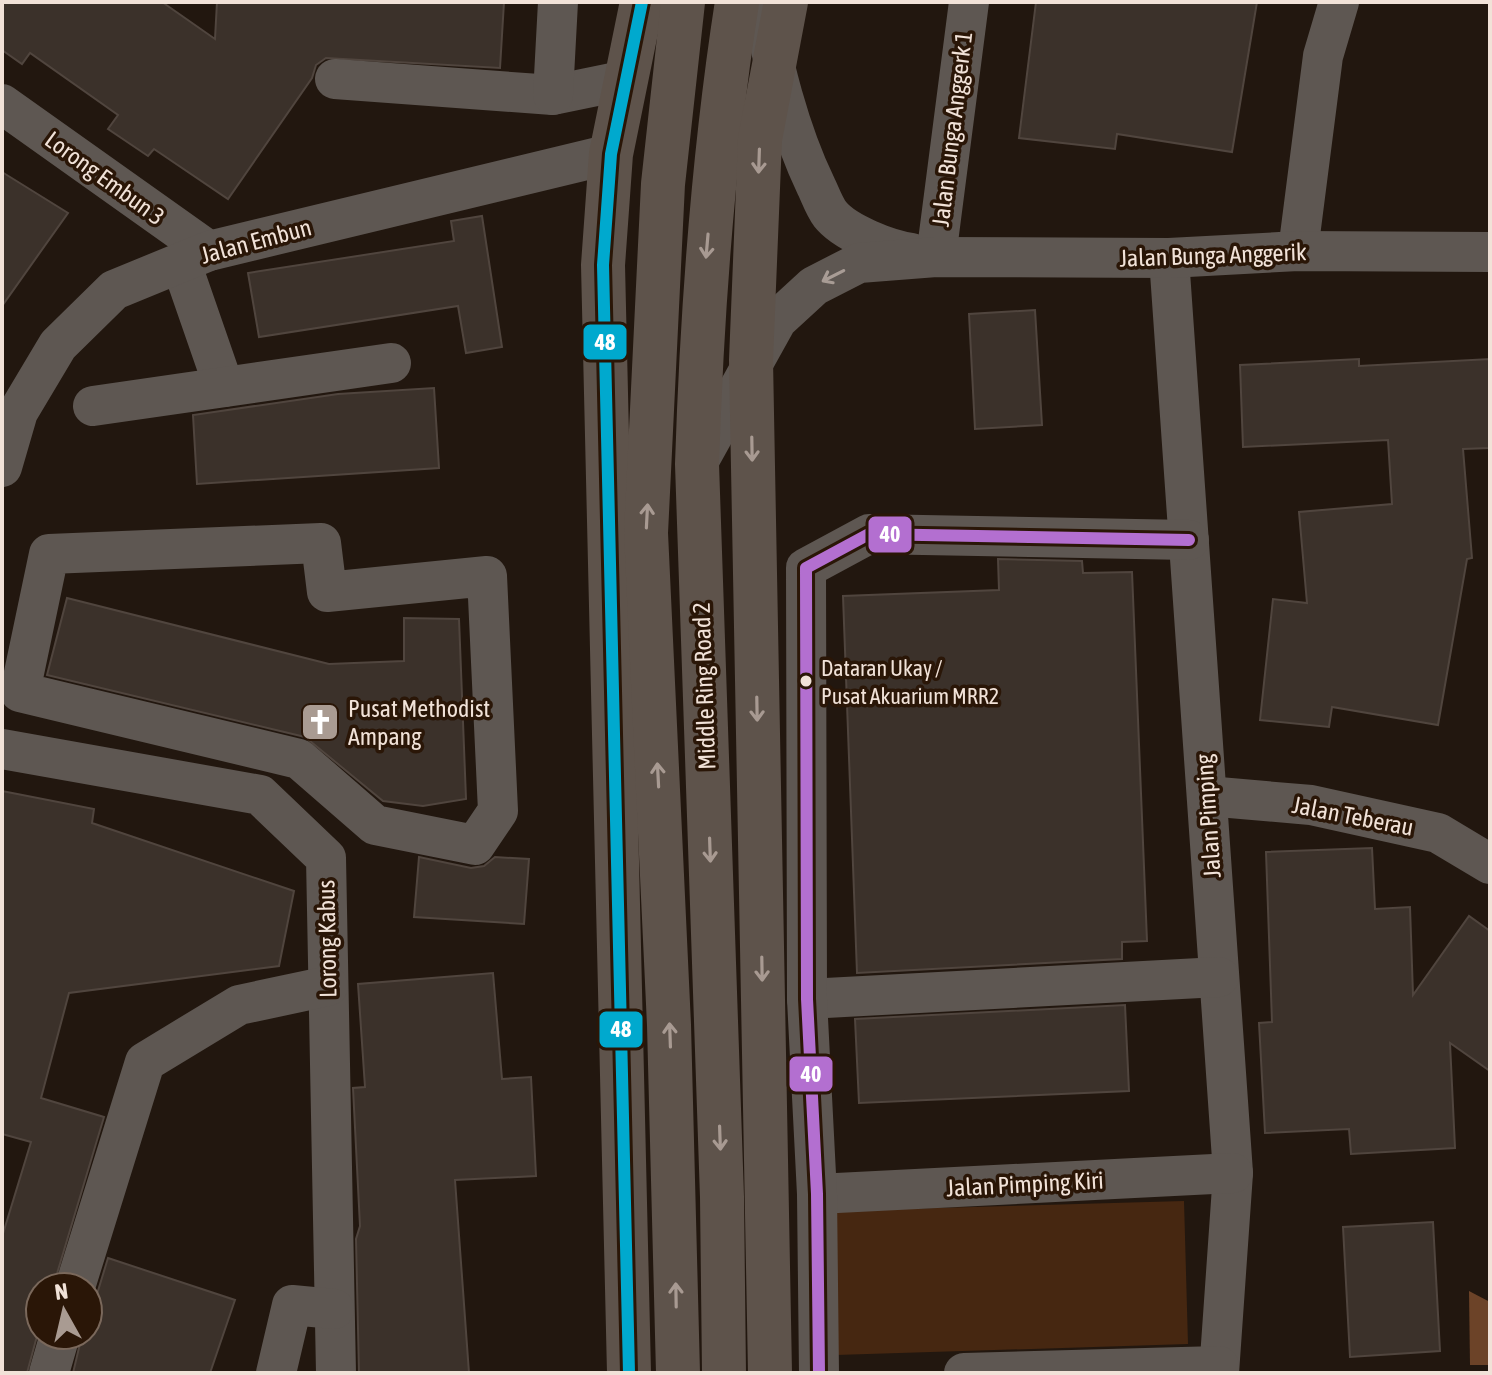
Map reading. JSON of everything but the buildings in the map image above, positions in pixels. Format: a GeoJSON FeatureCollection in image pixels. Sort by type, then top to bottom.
{"type":"FeatureCollection","features":[{"type":"Feature","properties":{"kind":"highway"},"geometry":{"type":"LineString","coordinates":[[629,1373],[603,265],[611,154],[642,2]]}},
{"type":"Feature","properties":{"kind":"highway"},"geometry":{"type":"LineString","coordinates":[[678,1373],[669,1009],[646,533],[663,184],[683,2]]}},
{"type":"Feature","properties":{"kind":"highway","name":"Middle Ring Road 2"},"geometry":{"type":"LineString","coordinates":[[724,1373],[722,1197],[697,464],[701,345],[715,155],[737,2]]}},
{"type":"Feature","properties":{"kind":"highway"},"geometry":{"type":"LineString","coordinates":[[770,1373],[751,360],[760,139],[786,2]]}},
{"type":"Feature","properties":{"kind":"street"},"geometry":{"type":"LineString","coordinates":[[553,95],[558,2]]}},
{"type":"Feature","properties":{"kind":"street","name":"Jalan Bunga Anggerik"},"geometry":{"type":"LineString","coordinates":[[760,2],[800,153],[830,214],[893,250],[936,257]]}},
{"type":"Feature","properties":{"kind":"street","name":"Jalan Bunga Anggerk 1"},"geometry":{"type":"LineString","coordinates":[[936,257],[969,2]]}},
{"type":"Feature","properties":{"kind":"street"},"geometry":{"type":"LineString","coordinates":[[1298,251],[1323,56],[1339,2]]}},
{"type":"Feature","properties":{"kind":"street"},"geometry":{"type":"LineString","coordinates":[[335,79],[553,95],[626,80]]}},
{"type":"Feature","properties":{"kind":"street","name":"Lorong Embun 3"},"geometry":{"type":"LineString","coordinates":[[2,104],[195,257]]}},
{"type":"Feature","properties":{"kind":"street","name":"Jalan Embun"},"geometry":{"type":"LineString","coordinates":[[2,467],[18,412],[58,345],[114,290],[195,257],[611,154]]}},
{"type":"Feature","properties":{"kind":"street","name":"Jalan Bunga Anggerik"},"geometry":{"type":"LineString","coordinates":[[697,464],[777,320],[814,286],[859,263],[936,257],[1169,258],[1298,251],[1490,252]]}},
{"type":"Feature","properties":{"kind":"street"},"geometry":{"type":"LineString","coordinates":[[195,257],[224,387]]}},
{"type":"Feature","properties":{"kind":"street","name":"Jalan Pimping"},"geometry":{"type":"LineString","coordinates":[[1169,258],[1233,1173],[1219,1369]]}},
{"type":"Feature","properties":{"kind":"street"},"geometry":{"type":"LineString","coordinates":[[93,406],[391,363]]}},
{"type":"Feature","properties":{"kind":"street"},"geometry":{"type":"LineString","coordinates":[[819,1373],[817,1194],[807,999],[806,568],[869,534],[1189,540]]}},
{"type":"Feature","properties":{"kind":"street"},"geometry":{"type":"LineString","coordinates":[[321,543],[327,592],[487,576],[498,811],[475,845],[375,825],[299,759],[20,692],[20,601],[49,554],[321,543]]}},
{"type":"Feature","properties":{"kind":"street","name":"Lorong Kabus"},"geometry":{"type":"LineString","coordinates":[[2,749],[260,795],[326,858],[336,1373]]}},
{"type":"Feature","properties":{"kind":"street","name":"Jalan Teberau"},"geometry":{"type":"LineString","coordinates":[[1207,796],[1311,805],[1438,833],[1490,864]]}},
{"type":"Feature","properties":{"kind":"street"},"geometry":{"type":"LineString","coordinates":[[807,999],[1219,977]]}},
{"type":"Feature","properties":{"kind":"street"},"geometry":{"type":"LineString","coordinates":[[80,1271],[145,1062],[239,1005],[328,986]]}},
{"type":"Feature","properties":{"kind":"street","name":"Jalan Pimping Kiri"},"geometry":{"type":"LineString","coordinates":[[817,1194],[1233,1173]]}},
{"type":"Feature","properties":{"kind":"street"},"geometry":{"type":"LineString","coordinates":[[276,1373],[292,1305],[334,1309]]}},
{"type":"Feature","properties":{"kind":"street"},"geometry":{"type":"LineString","coordinates":[[49,1373],[55,1351]]}},
{"type":"Feature","properties":{"kind":"street"},"geometry":{"type":"LineString","coordinates":[[964,1373],[1219,1369]]}},
{"type":"Feature","properties":{"kind":"shaded area"},"geometry":{"type":"Polygon","coordinates":[[[1184,1201],[1188,1344],[836,1355],[831,1211],[1184,1201]]]}},
{"type":"Feature","properties":{"kind":"shaded area"},"geometry":{"type":"Polygon","coordinates":[[[1469,1291],[1490,1302],[1490,1365],[1470,1365],[1469,1291]]]}},
{"type":"Feature","properties":{"kind":"transit line","name":"48"},"geometry":{"type":"LineString","coordinates":[[629,1373],[603,265],[611,154],[642,2]]}},
{"type":"Feature","properties":{"kind":"transit line","name":"40"},"geometry":{"type":"LineString","coordinates":[[819,1373],[817,1194],[807,999],[806,568],[869,534],[1189,540]]}},
{"type":"Feature","properties":{"kind":"place","name":"Dataran Ukay / Pusat Akuarium MRR2"},"geometry":{"type":"Point","coordinates":[806,681]}},
{"type":"Feature","properties":{"kind":"place","name":"Pusat Methodist Ampang"},"geometry":{"type":"Point","coordinates":[320,722]}}]}
